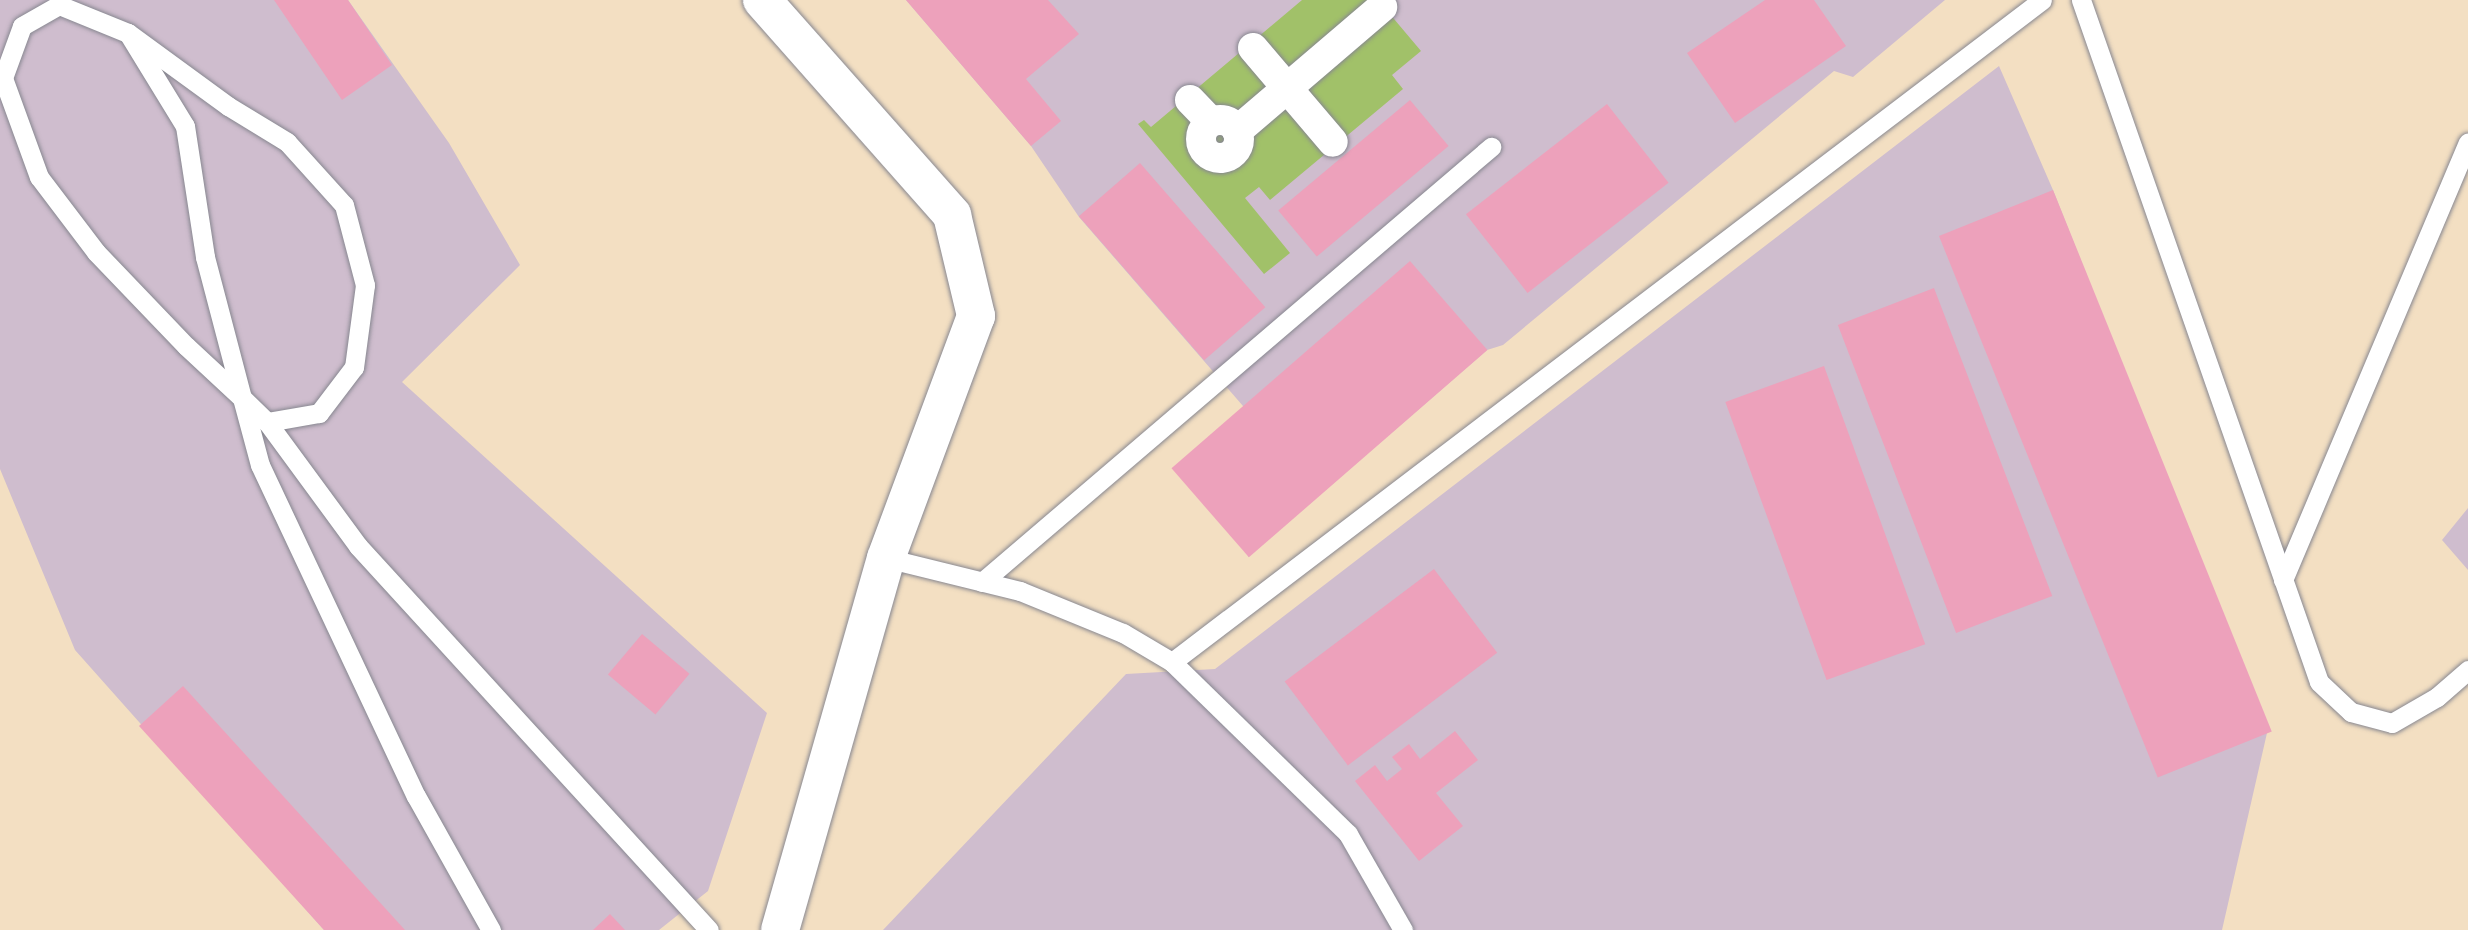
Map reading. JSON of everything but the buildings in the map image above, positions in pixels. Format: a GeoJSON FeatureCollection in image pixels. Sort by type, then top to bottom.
{"type":"FeatureCollection","features":[{"type":"Feature","properties":{"kind":"street"},"geometry":{"type":"LineString","coordinates":[[762,0],[952,215],[976,316],[886,558],[780,930]]}},
{"type":"Feature","properties":{"kind":"street"},"geometry":{"type":"LineString","coordinates":[[1190,100],[1224,126],[1287,88],[1382,7]]}},
{"type":"Feature","properties":{"kind":"street"},"geometry":{"type":"LineString","coordinates":[[1253,48],[1333,142]]}},
{"type":"Feature","properties":{"kind":"lane"},"geometry":{"type":"LineString","coordinates":[[1172,662],[2042,0]]}},
{"type":"Feature","properties":{"kind":"lane"},"geometry":{"type":"LineString","coordinates":[[2081,0],[2319,682],[2351,712],[2392,723],[2437,697],[2468,670]]}},
{"type":"Feature","properties":{"kind":"lane"},"geometry":{"type":"LineString","coordinates":[[267,422],[319,413],[354,367],[365,285],[344,205],[287,142],[228,106],[128,33],[59,5],[22,26],[3,78],[39,177],[96,251],[267,422],[358,545],[709,930]]}},
{"type":"Feature","properties":{"kind":"lane"},"geometry":{"type":"LineString","coordinates":[[128,33],[185,126],[205,257],[260,464],[416,796],[491,930]]}},
{"type":"Feature","properties":{"kind":"lane"},"geometry":{"type":"LineString","coordinates":[[2283,580],[2468,142]]}},
{"type":"Feature","properties":{"kind":"lane"},"geometry":{"type":"LineString","coordinates":[[982,582],[1491,147]]}},
{"type":"Feature","properties":{"kind":"lane"},"geometry":{"type":"LineString","coordinates":[[886,558],[1020,592],[1123,633],[1172,662],[1348,834],[1403,930]]}},
{"type":"Feature","properties":{"kind":"shaded area"},"geometry":{"type":"Polygon","coordinates":[[[0,0],[348,0],[449,143],[520,265],[402,382],[767,713],[708,891],[659,930],[324,930],[75,650],[0,469],[0,0]]]}},
{"type":"Feature","properties":{"kind":"shaded area"},"geometry":{"type":"Polygon","coordinates":[[[906,0],[1945,0],[1853,77],[1834,71],[1503,345],[1487,350],[1248,557],[1243,406],[1079,217],[1031,146],[906,0]]]}},
{"type":"Feature","properties":{"kind":"shaded area"},"geometry":{"type":"Polygon","coordinates":[[[1999,66],[2053,190],[2267,733],[2222,930],[883,930],[1126,674],[1215,669],[1999,66]]]}},
{"type":"Feature","properties":{"kind":"shaded area"},"geometry":{"type":"Polygon","coordinates":[[[2468,508],[2468,570],[2442,540],[2468,508]]]}},
{"type":"Feature","properties":{"kind":"green space"},"geometry":{"type":"Polygon","coordinates":[[[1302,0],[1378,0],[1421,51],[1392,75],[1403,89],[1270,200],[1259,187],[1245,198],[1290,253],[1264,274],[1138,124],[1144,120],[1151,127],[1302,0]]]}}]}
